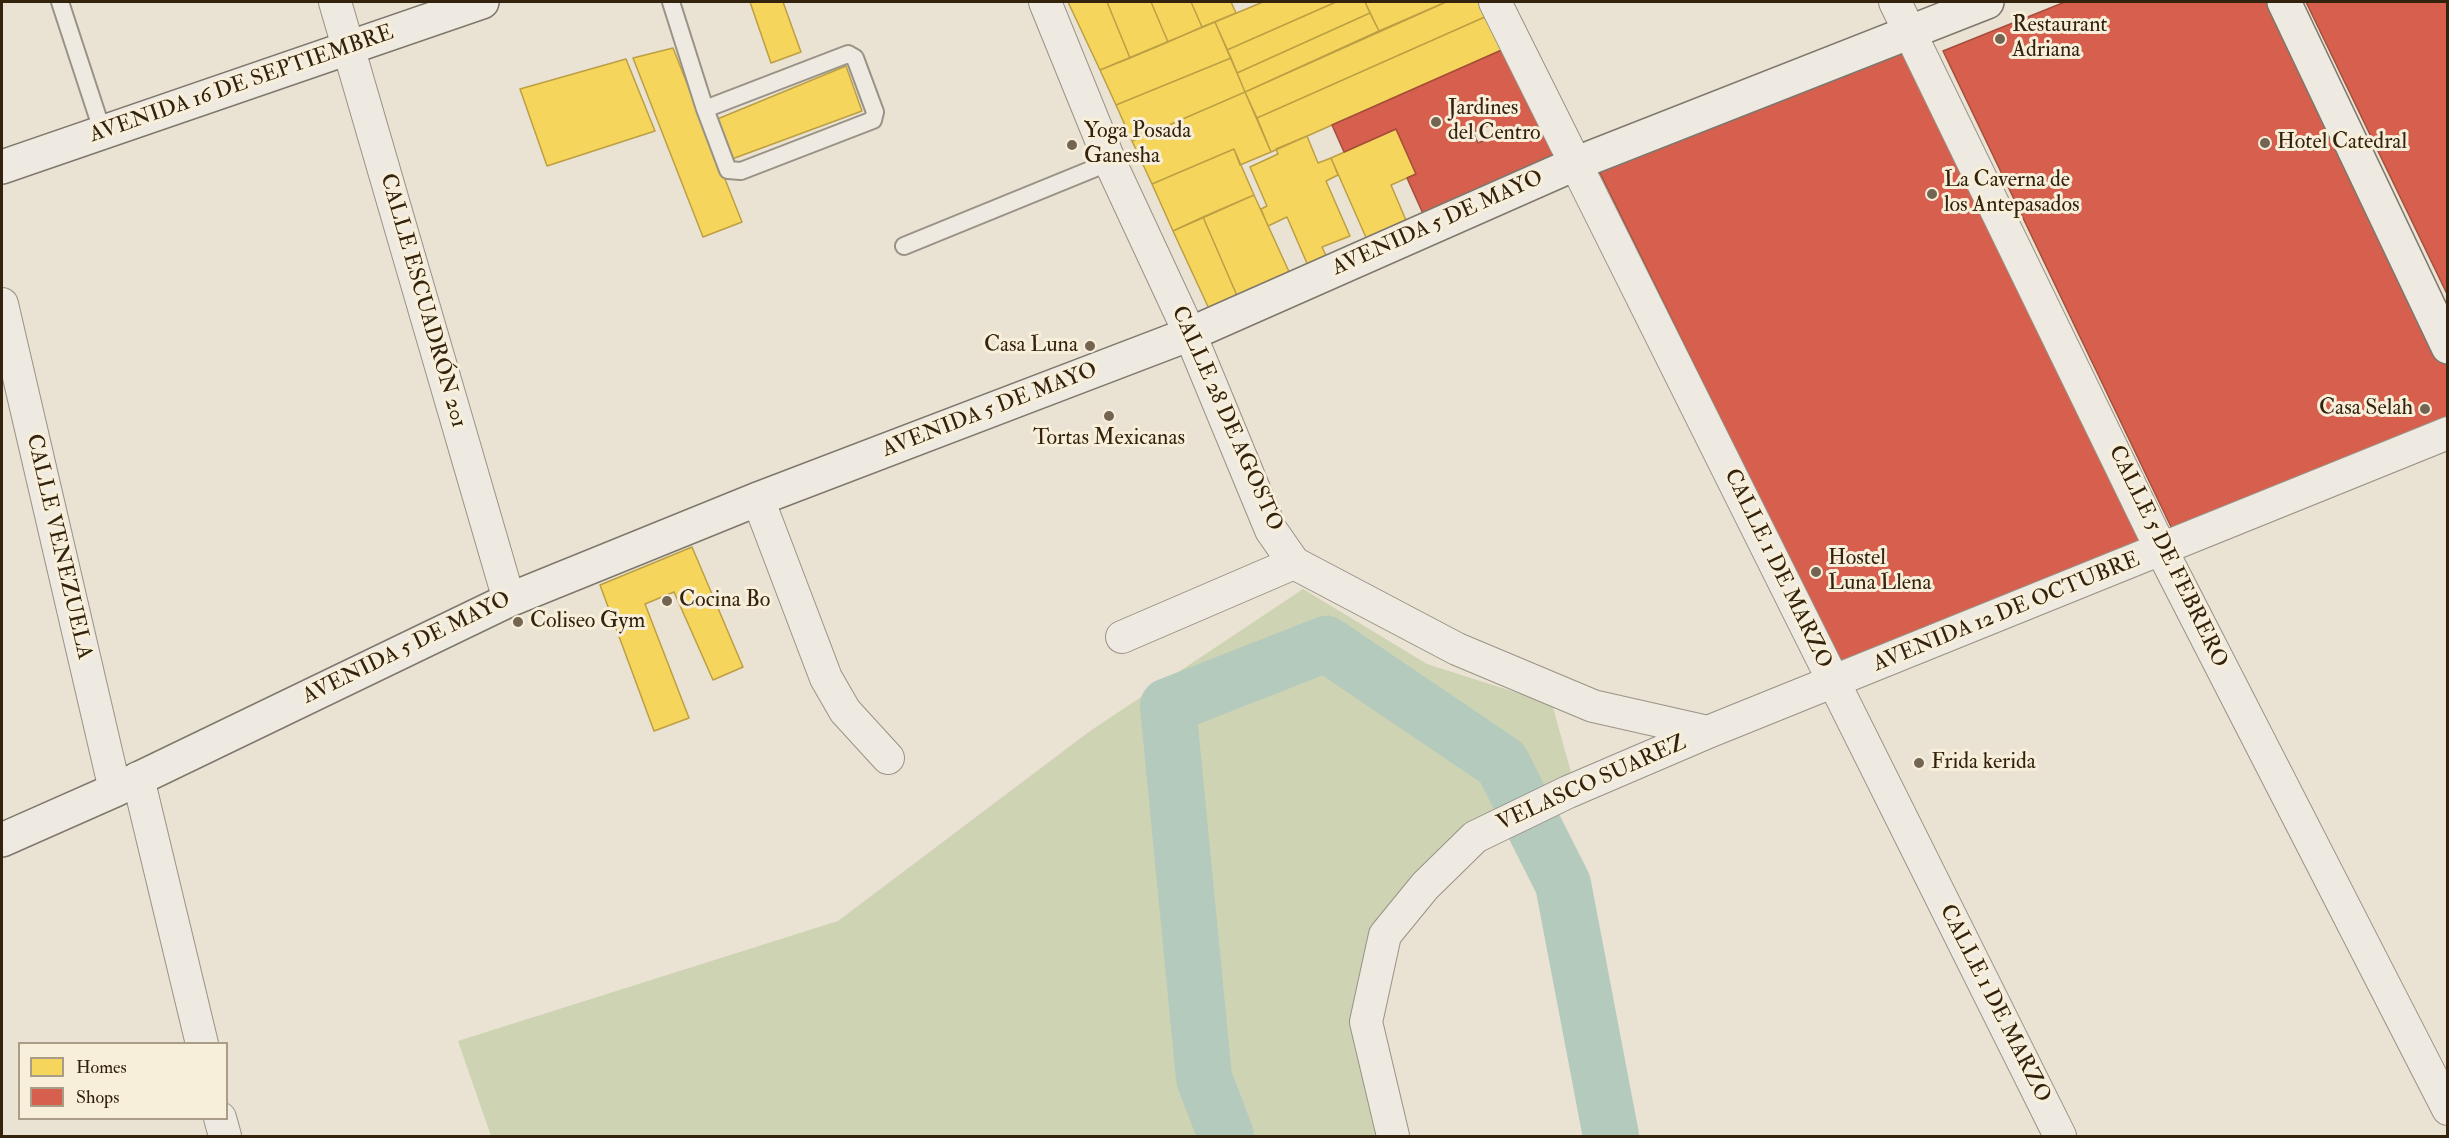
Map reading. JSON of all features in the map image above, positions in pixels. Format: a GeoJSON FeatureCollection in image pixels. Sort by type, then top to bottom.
{"type":"FeatureCollection","features":[{"type":"Feature","properties":{"kind":"main road","name":"AVENIDA 16 DE SEPTIEMBRE"},"geometry":{"type":"LineString","coordinates":[[2,167],[482,2]]}},
{"type":"Feature","properties":{"kind":"main road","name":"AVENIDA 5 DE MAYO"},"geometry":{"type":"LineString","coordinates":[[2,840],[127,784],[509,600],[758,499],[1190,334],[1577,163],[1910,30],[1987,2]]}},
{"type":"Feature","properties":{"kind":"main road"},"geometry":{"type":"LineString","coordinates":[[2284,2],[2448,347]]}},
{"type":"Feature","properties":{"kind":"street","name":"CALLE ESCUADRÓN 201"},"geometry":{"type":"LineString","coordinates":[[335,2],[509,600]]}},
{"type":"Feature","properties":{"kind":"street","name":"CALLE 28 DE AGOSTO"},"geometry":{"type":"LineString","coordinates":[[1045,2],[1110,162],[1190,334],[1271,530],[1294,563],[1457,649],[1593,706],[1708,732]]}},
{"type":"Feature","properties":{"kind":"street","name":"CALLE 1 DE MARZO"},"geometry":{"type":"LineString","coordinates":[[1495,2],[2060,1137]]}},
{"type":"Feature","properties":{"kind":"street","name":"CALLE 5 DE FEBRERO"},"geometry":{"type":"LineString","coordinates":[[1895,2],[2162,551],[2448,1109]]}},
{"type":"Feature","properties":{"kind":"street","name":"CALLE VENEZUELA"},"geometry":{"type":"LineString","coordinates":[[2,304],[127,784],[201,1042]]}},
{"type":"Feature","properties":{"kind":"street","name":"AVENIDA 12 DE OCTUBRE"},"geometry":{"type":"LineString","coordinates":[[1832,683],[2448,434]]}},
{"type":"Feature","properties":{"kind":"street"},"geometry":{"type":"LineString","coordinates":[[758,499],[826,678],[845,711],[888,758]]}},
{"type":"Feature","properties":{"kind":"street"},"geometry":{"type":"LineString","coordinates":[[1122,637],[1294,563]]}},
{"type":"Feature","properties":{"kind":"street"},"geometry":{"type":"LineString","coordinates":[[1708,732],[1832,683]]}},
{"type":"Feature","properties":{"kind":"street","name":"VELASCO SUAREZ"},"geometry":{"type":"LineString","coordinates":[[1393,1137],[1366,1022],[1385,935],[1425,886],[1475,837],[1568,792],[1708,732]]}},
{"type":"Feature","properties":{"kind":"street"},"geometry":{"type":"LineString","coordinates":[[220,1120],[225,1137]]}},
{"type":"Feature","properties":{"kind":"lane"},"geometry":{"type":"LineString","coordinates":[[60,2],[103,133]]}},
{"type":"Feature","properties":{"kind":"lane"},"geometry":{"type":"LineString","coordinates":[[671,2],[705,108],[728,170],[741,171],[873,120],[875,112],[855,58],[848,54],[705,108]]}},
{"type":"Feature","properties":{"kind":"lane"},"geometry":{"type":"LineString","coordinates":[[904,246],[1110,162]]}},
{"type":"Feature","properties":{"kind":"green space"},"geometry":{"type":"Polygon","coordinates":[[[1303,589],[1427,664],[1552,704],[1574,783],[1470,830],[1379,931],[1385,1136],[491,1136],[458,1041],[838,921],[1090,731],[1303,589]]]}},
{"type":"Feature","properties":{"kind":"building: Homes"},"geometry":{"type":"Polygon","coordinates":[[[750,2],[783,2],[801,52],[771,63],[750,2]]]}},
{"type":"Feature","properties":{"kind":"building: Homes"},"geometry":{"type":"Polygon","coordinates":[[[1068,2],[1107,2],[1130,58],[1100,70],[1068,2]]]}},
{"type":"Feature","properties":{"kind":"building: Homes"},"geometry":{"type":"Polygon","coordinates":[[[1107,2],[1151,2],[1168,42],[1130,58],[1107,2]]]}},
{"type":"Feature","properties":{"kind":"building: Homes"},"geometry":{"type":"Polygon","coordinates":[[[1151,2],[1191,2],[1202,27],[1168,42],[1151,2]]]}},
{"type":"Feature","properties":{"kind":"building: Homes"},"geometry":{"type":"Polygon","coordinates":[[[1191,2],[1231,2],[1236,13],[1202,27],[1191,2]]]}},
{"type":"Feature","properties":{"kind":"building: Homes"},"geometry":{"type":"Polygon","coordinates":[[[1263,2],[1336,2],[1227,50],[1215,22],[1263,2]]]}},
{"type":"Feature","properties":{"kind":"building: Homes"},"geometry":{"type":"Polygon","coordinates":[[[1336,2],[1365,2],[1370,13],[1237,73],[1227,50],[1336,2]]]}},
{"type":"Feature","properties":{"kind":"building: Homes"},"geometry":{"type":"Polygon","coordinates":[[[1365,2],[1446,2],[1379,31],[1365,2]]]}},
{"type":"Feature","properties":{"kind":"building: Homes"},"geometry":{"type":"Polygon","coordinates":[[[1446,2],[1480,2],[1487,16],[1257,118],[1245,92],[1446,2]]]}},
{"type":"Feature","properties":{"kind":"building: Homes"},"geometry":{"type":"Polygon","coordinates":[[[1370,13],[1379,31],[1245,92],[1237,73],[1370,13]]]}},
{"type":"Feature","properties":{"kind":"building: Homes"},"geometry":{"type":"Polygon","coordinates":[[[1487,16],[1504,49],[1271,152],[1257,118],[1487,16]]]}},
{"type":"Feature","properties":{"kind":"building: Homes"},"geometry":{"type":"Polygon","coordinates":[[[1215,22],[1231,58],[1116,105],[1100,70],[1215,22]]]}},
{"type":"Feature","properties":{"kind":"building: Homes"},"geometry":{"type":"Polygon","coordinates":[[[673,48],[742,222],[703,237],[633,58],[673,48]]]}},
{"type":"Feature","properties":{"kind":"building: Homes"},"geometry":{"type":"Polygon","coordinates":[[[1231,58],[1245,92],[1132,141],[1116,105],[1231,58]]]}},
{"type":"Feature","properties":{"kind":"building: Homes"},"geometry":{"type":"Polygon","coordinates":[[[626,59],[655,131],[547,166],[520,89],[626,59]]]}},
{"type":"Feature","properties":{"kind":"building: Homes"},"geometry":{"type":"Polygon","coordinates":[[[846,66],[862,111],[732,159],[715,120],[846,66]]]}},
{"type":"Feature","properties":{"kind":"building: Homes"},"geometry":{"type":"Polygon","coordinates":[[[1245,92],[1271,152],[1240,165],[1234,149],[1152,184],[1132,141],[1245,92]]]}},
{"type":"Feature","properties":{"kind":"building: Homes"},"geometry":{"type":"Polygon","coordinates":[[[1396,129],[1416,174],[1391,185],[1408,225],[1368,242],[1331,158],[1396,129]]]}},
{"type":"Feature","properties":{"kind":"building: Homes"},"geometry":{"type":"Polygon","coordinates":[[[1307,136],[1318,163],[1331,158],[1338,175],[1326,181],[1350,236],[1322,247],[1328,260],[1309,268],[1287,217],[1268,226],[1261,209],[1267,206],[1250,167],[1278,154],[1276,149],[1307,136]]]}},
{"type":"Feature","properties":{"kind":"building: Homes"},"geometry":{"type":"Polygon","coordinates":[[[1234,149],[1254,195],[1173,231],[1152,184],[1234,149]]]}},
{"type":"Feature","properties":{"kind":"building: Homes"},"geometry":{"type":"Polygon","coordinates":[[[1254,195],[1291,276],[1238,298],[1203,217],[1254,195]]]}},
{"type":"Feature","properties":{"kind":"building: Homes"},"geometry":{"type":"Polygon","coordinates":[[[1203,217],[1238,298],[1210,311],[1173,231],[1203,217]]]}},
{"type":"Feature","properties":{"kind":"building: Homes"},"geometry":{"type":"Polygon","coordinates":[[[692,547],[743,667],[713,680],[674,592],[645,604],[689,718],[654,731],[600,585],[692,547]]]}},
{"type":"Feature","properties":{"kind":"building: Shops"},"geometry":{"type":"Polygon","coordinates":[[[2065,2],[2266,2],[2448,366],[2448,424],[2174,533],[1943,51],[2065,2]]]}},
{"type":"Feature","properties":{"kind":"building: Shops"},"geometry":{"type":"Polygon","coordinates":[[[2306,2],[2448,2],[2448,296],[2306,2]]]}},
{"type":"Feature","properties":{"kind":"building: Shops"},"geometry":{"type":"Polygon","coordinates":[[[1906,47],[2147,540],[1844,670],[1598,169],[1906,47]]]}},
{"type":"Feature","properties":{"kind":"building: Shops"},"geometry":{"type":"Polygon","coordinates":[[[1504,49],[1559,160],[1425,218],[1407,178],[1416,174],[1396,129],[1344,152],[1332,125],[1504,49]],[[1490,125],[1473,132],[1478,143],[1495,136],[1490,125]]]}},
{"type":"Feature","properties":{"kind":"waterway"},"geometry":{"type":"LineString","coordinates":[[1226,1136],[1204,1078],[1168,706],[1326,644],[1502,763],[1563,884],[1611,1136]]}},
{"type":"Feature","properties":{"kind":"place","name":"Restaurant Adriana"},"geometry":{"type":"Point","coordinates":[2000,39]}},
{"type":"Feature","properties":{"kind":"place","name":"Jardines del Centro"},"geometry":{"type":"Point","coordinates":[1436,122]}},
{"type":"Feature","properties":{"kind":"place","name":"Hotel Catedral"},"geometry":{"type":"Point","coordinates":[2265,143]}},
{"type":"Feature","properties":{"kind":"place","name":"Yoga Posada Ganesha"},"geometry":{"type":"Point","coordinates":[1072,145]}},
{"type":"Feature","properties":{"kind":"place","name":"La Caverna de los Antepasados"},"geometry":{"type":"Point","coordinates":[1932,194]}},
{"type":"Feature","properties":{"kind":"place","name":"Casa Luna"},"geometry":{"type":"Point","coordinates":[1090,346]}},
{"type":"Feature","properties":{"kind":"place","name":"Casa Selah"},"geometry":{"type":"Point","coordinates":[2425,409]}},
{"type":"Feature","properties":{"kind":"place","name":"Tortas Mexicanas"},"geometry":{"type":"Point","coordinates":[1109,416]}},
{"type":"Feature","properties":{"kind":"place","name":"Hostel Luna Llena"},"geometry":{"type":"Point","coordinates":[1816,572]}},
{"type":"Feature","properties":{"kind":"place","name":"Cocina Bo"},"geometry":{"type":"Point","coordinates":[667,601]}},
{"type":"Feature","properties":{"kind":"place","name":"Coliseo Gym"},"geometry":{"type":"Point","coordinates":[518,622]}},
{"type":"Feature","properties":{"kind":"place","name":"Frida kerida"},"geometry":{"type":"Point","coordinates":[1919,763]}}]}
